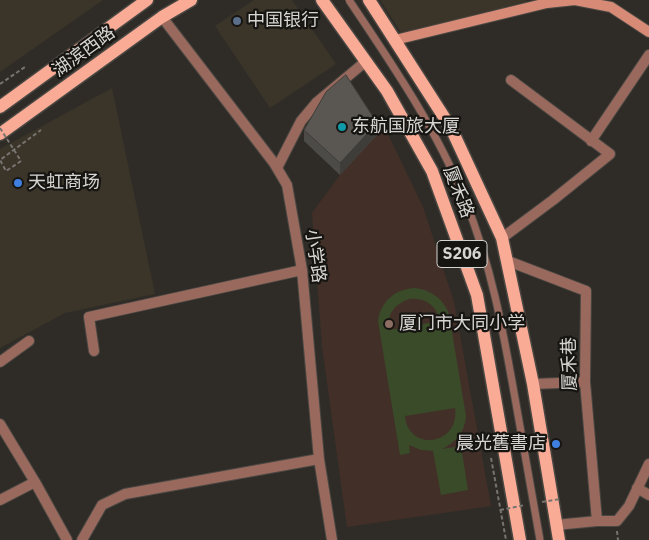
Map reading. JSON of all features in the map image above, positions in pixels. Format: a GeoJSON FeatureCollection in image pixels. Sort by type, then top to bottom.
{"type":"FeatureCollection","features":[{"type":"Feature","properties":{"kind":"main road","name":"湖滨西路"},"geometry":{"type":"LineString","coordinates":[[0,107],[147,0]]}},
{"type":"Feature","properties":{"kind":"main road","name":"湖滨西路"},"geometry":{"type":"LineString","coordinates":[[0,134],[162,17],[191,0]]}},
{"type":"Feature","properties":{"kind":"main road","name":"厦禾路"},"geometry":{"type":"LineString","coordinates":[[322,0],[387,92],[432,171],[477,295],[520,540]]}},
{"type":"Feature","properties":{"kind":"main road","name":"厦禾路"},"geometry":{"type":"LineString","coordinates":[[368,0],[451,128],[502,238],[532,384],[558,540]]}},
{"type":"Feature","properties":{"kind":"street"},"geometry":{"type":"LineString","coordinates":[[395,40],[534,3],[575,0],[610,7],[649,32]]}},
{"type":"Feature","properties":{"kind":"street","name":"小学路"},"geometry":{"type":"LineString","coordinates":[[162,17],[278,168],[287,185],[302,270],[319,459],[332,540]]}},
{"type":"Feature","properties":{"kind":"street"},"geometry":{"type":"LineString","coordinates":[[591,141],[649,54]]}},
{"type":"Feature","properties":{"kind":"street"},"geometry":{"type":"LineString","coordinates":[[278,168],[300,121],[317,102],[365,62]]}},
{"type":"Feature","properties":{"kind":"street"},"geometry":{"type":"LineString","coordinates":[[502,238],[610,154],[511,80]]}},
{"type":"Feature","properties":{"kind":"street","name":"厦禾巷"},"geometry":{"type":"LineString","coordinates":[[508,261],[586,291],[585,382],[597,521]]}},
{"type":"Feature","properties":{"kind":"street"},"geometry":{"type":"LineString","coordinates":[[94,351],[89,317],[302,270]]}},
{"type":"Feature","properties":{"kind":"street"},"geometry":{"type":"LineString","coordinates":[[0,362],[29,341]]}},
{"type":"Feature","properties":{"kind":"street"},"geometry":{"type":"LineString","coordinates":[[532,384],[585,382]]}},
{"type":"Feature","properties":{"kind":"street"},"geometry":{"type":"LineString","coordinates":[[0,424],[36,482],[67,540]]}},
{"type":"Feature","properties":{"kind":"street"},"geometry":{"type":"LineString","coordinates":[[82,540],[102,505],[125,494],[319,459]]}},
{"type":"Feature","properties":{"kind":"street"},"geometry":{"type":"LineString","coordinates":[[556,524],[617,521],[629,506],[649,464]]}},
{"type":"Feature","properties":{"kind":"street"},"geometry":{"type":"LineString","coordinates":[[0,500],[36,482]]}},
{"type":"Feature","properties":{"kind":"street"},"geometry":{"type":"LineString","coordinates":[[637,488],[649,495]]}},
{"type":"Feature","properties":{"kind":"lane"},"geometry":{"type":"LineString","coordinates":[[349,0],[398,73],[435,136],[454,172],[476,228],[488,264],[500,311],[540,540]]}},
{"type":"Feature","properties":{"kind":"path"},"geometry":{"type":"LineString","coordinates":[[0,84],[25,67]]}},
{"type":"Feature","properties":{"kind":"path"},"geometry":{"type":"LineString","coordinates":[[0,128],[22,161],[6,171],[0,160],[40,130]]}},
{"type":"Feature","properties":{"kind":"path"},"geometry":{"type":"LineString","coordinates":[[491,458],[506,540]]}},
{"type":"Feature","properties":{"kind":"shaded area"},"geometry":{"type":"Polygon","coordinates":[[[0,0],[103,0],[0,72],[0,0]]]}},
{"type":"Feature","properties":{"kind":"shaded area"},"geometry":{"type":"Polygon","coordinates":[[[254,0],[292,0],[336,64],[270,108],[215,26],[254,0]]]}},
{"type":"Feature","properties":{"kind":"shaded area"},"geometry":{"type":"Polygon","coordinates":[[[380,0],[526,0],[528,3],[402,34],[380,0]]]}},
{"type":"Feature","properties":{"kind":"shaded area","name":"天虹商场"},"geometry":{"type":"Polygon","coordinates":[[[112,88],[155,294],[65,313],[0,348],[0,149],[112,88]]]}},
{"type":"Feature","properties":{"kind":"shaded area","name":"厦门市大同小学"},"geometry":{"type":"Polygon","coordinates":[[[384,126],[423,207],[454,302],[491,506],[347,527],[322,346],[312,213],[340,175],[384,126]]]}},
{"type":"Feature","properties":{"kind":"green space"},"geometry":{"type":"Polygon","coordinates":[[[415,288],[436,296],[444,304],[449,314],[466,416],[462,432],[452,443],[442,449],[461,446],[468,490],[441,495],[433,451],[421,450],[409,445],[410,453],[400,455],[378,321],[382,308],[390,297],[415,288]],[[410,299],[400,303],[393,310],[389,319],[389,330],[440,321],[436,311],[430,304],[421,299],[410,299]],[[455,408],[405,416],[408,428],[415,435],[423,439],[433,440],[442,437],[450,430],[454,421],[455,408]]]}},
{"type":"Feature","properties":{"kind":"building","name":"东航国旅大厦"},"geometry":{"type":"Polygon","coordinates":[[[346,75],[377,123],[340,163],[304,130],[326,92],[346,75]]]}},
{"type":"Feature","properties":{"kind":"place","name":"中国银行"},"geometry":{"type":"Point","coordinates":[237,21]}},
{"type":"Feature","properties":{"kind":"place","name":"东航国旅大厦"},"geometry":{"type":"Point","coordinates":[342,127]}},
{"type":"Feature","properties":{"kind":"place","name":"天虹商场"},"geometry":{"type":"Point","coordinates":[18,183]}},
{"type":"Feature","properties":{"kind":"place","name":"厦门市大同小学"},"geometry":{"type":"Point","coordinates":[389,324]}},
{"type":"Feature","properties":{"kind":"place","name":"晨光舊書店"},"geometry":{"type":"Point","coordinates":[556,444]}}]}
